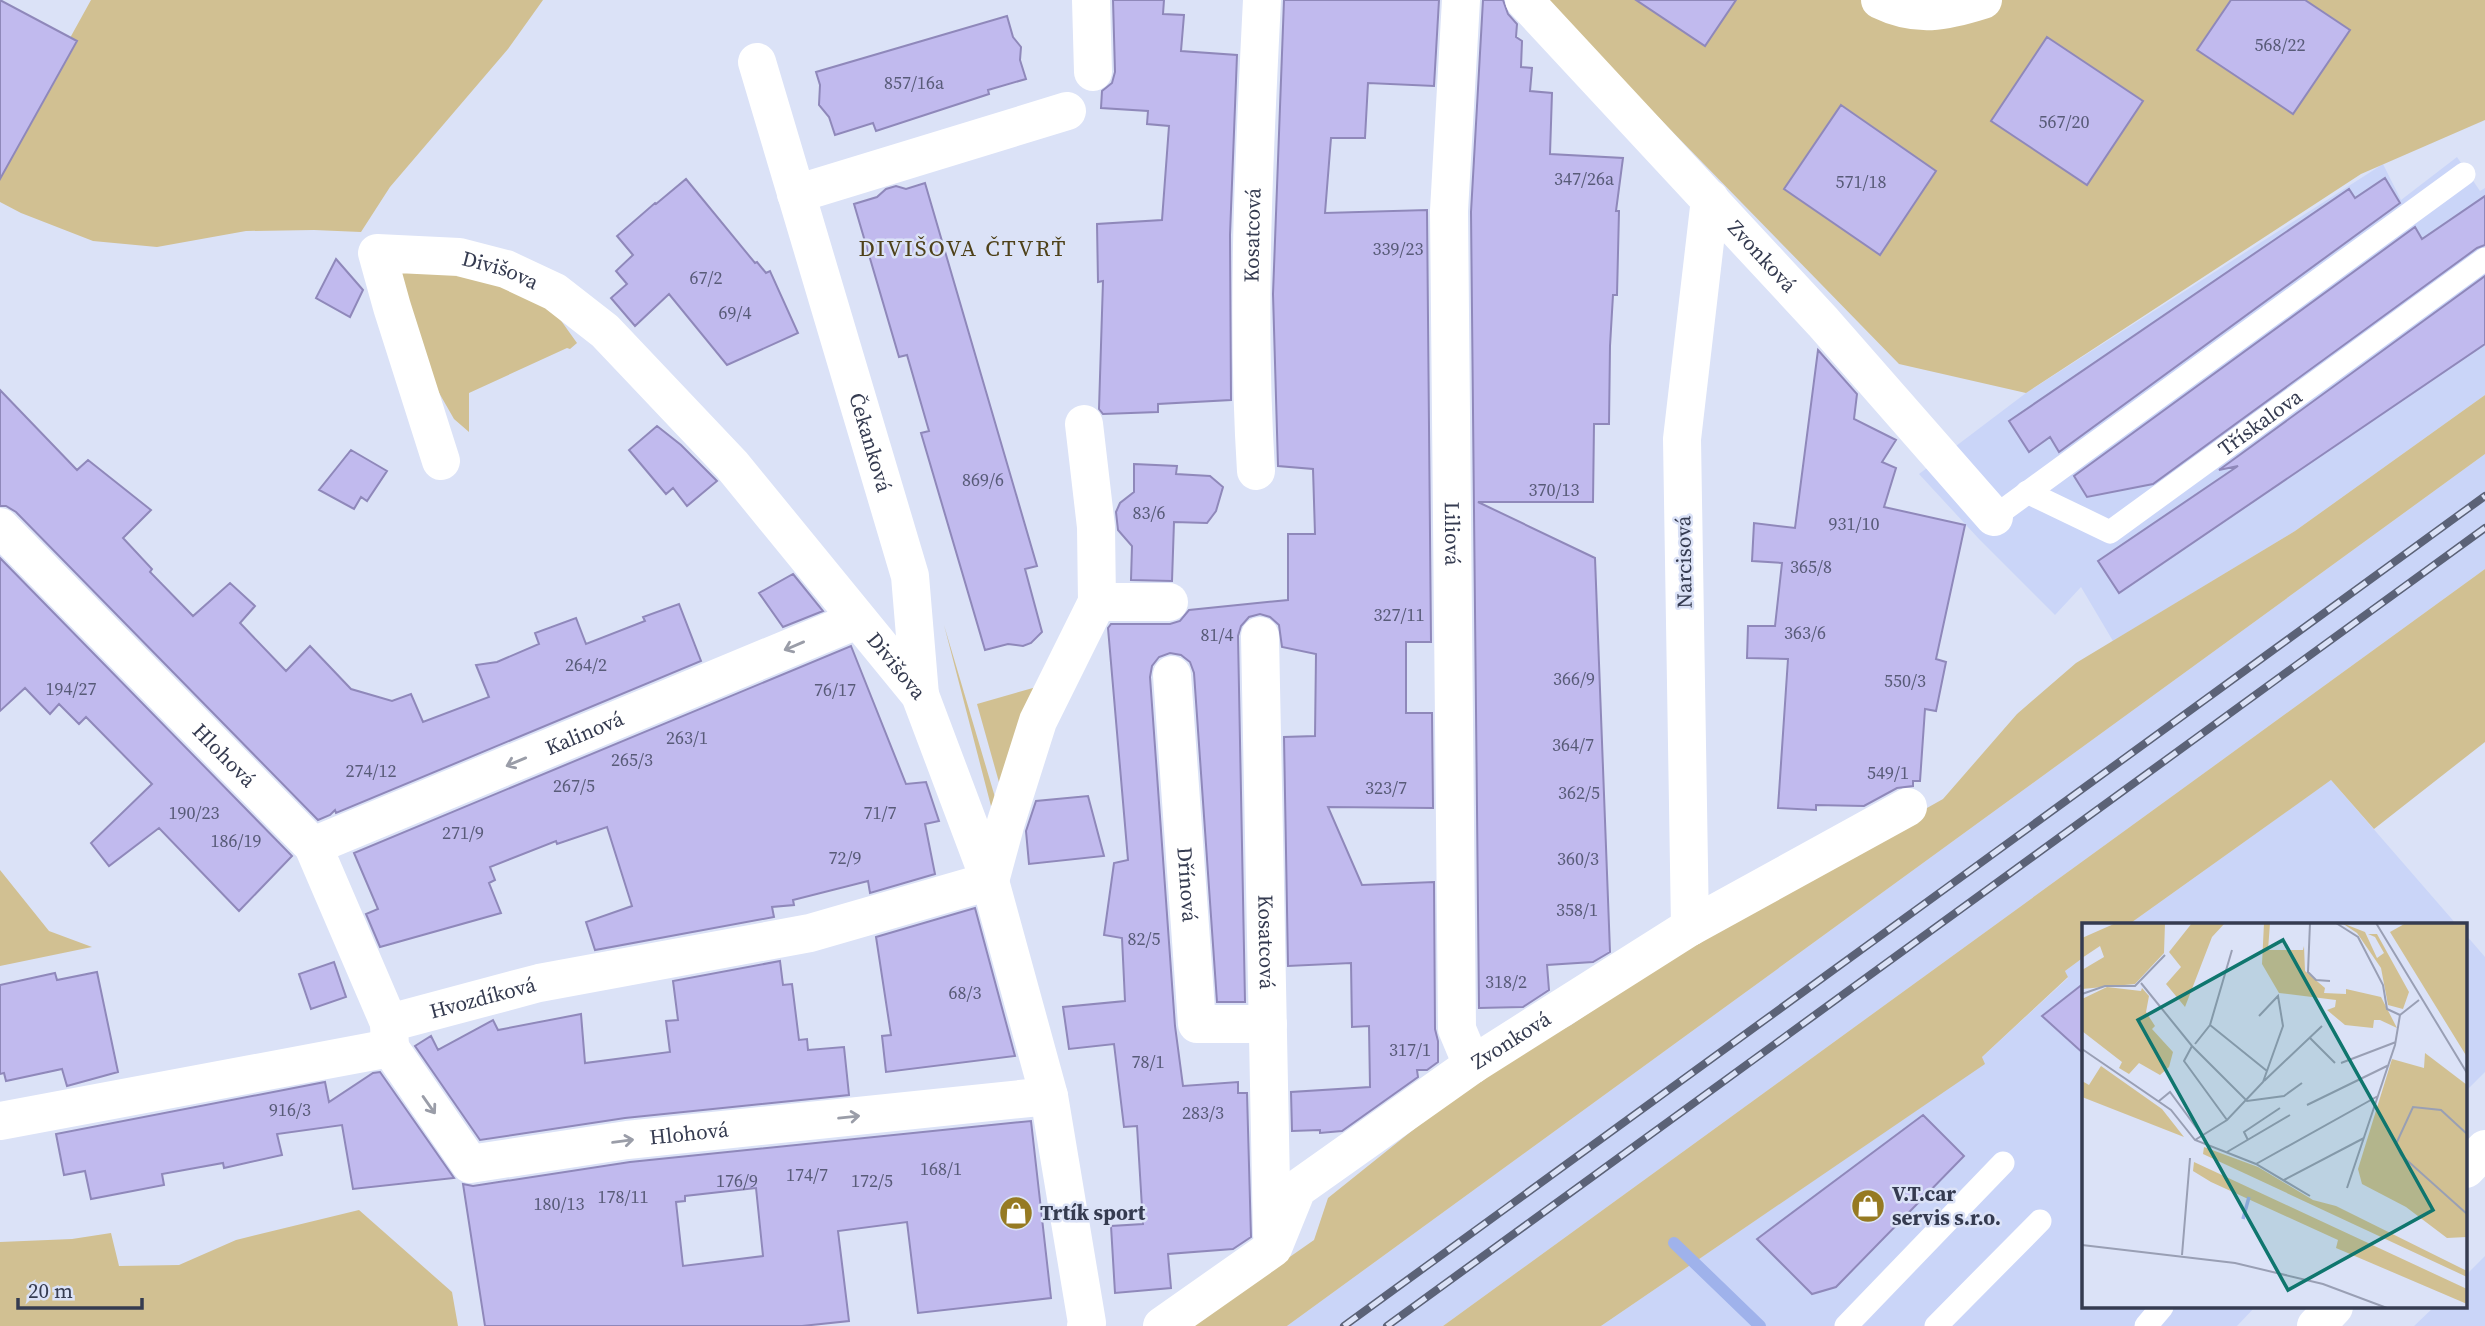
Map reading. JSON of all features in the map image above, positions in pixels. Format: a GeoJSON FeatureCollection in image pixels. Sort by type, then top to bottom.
{"type":"FeatureCollection","features":[{"type":"Feature","properties":{"kind":"street"},"geometry":{"type":"LineString","coordinates":[[1091,0],[1093,72]]}},
{"type":"Feature","properties":{"kind":"street","name":"Kosatcová"},"geometry":{"type":"LineString","coordinates":[[1256,471],[1251,234],[1262,0]]}},
{"type":"Feature","properties":{"kind":"street","name":"Liliová"},"geometry":{"type":"LineString","coordinates":[[1461,0],[1449,211],[1457,1028],[1472,1065]]}},
{"type":"Feature","properties":{"kind":"street","name":"Zvonková"},"geometry":{"type":"LineString","coordinates":[[1524,0],[1832,332],[1994,517]]}},
{"type":"Feature","properties":{"kind":"street"},"geometry":{"type":"LineString","coordinates":[[1880,0],[1898,9],[1922,13],[1983,0]]}},
{"type":"Feature","properties":{"kind":"street","name":"Čekanková"},"geometry":{"type":"LineString","coordinates":[[757,62],[910,576],[920,695]]}},
{"type":"Feature","properties":{"kind":"street"},"geometry":{"type":"LineString","coordinates":[[796,194],[1067,111]]}},
{"type":"Feature","properties":{"kind":"street","name":"Narcisová"},"geometry":{"type":"LineString","coordinates":[[1690,927],[1682,439],[1710,200]]}},
{"type":"Feature","properties":{"kind":"street","name":"Divišova"},"geometry":{"type":"LineString","coordinates":[[441,461],[377,253],[459,257],[506,270],[555,292],[605,331],[732,466],[920,695],[990,881],[1049,1096],[1079,1325]]}},
{"type":"Feature","properties":{"kind":"street"},"geometry":{"type":"LineString","coordinates":[[990,881],[1038,720],[1097,602],[1096,527],[1084,424]]}},
{"type":"Feature","properties":{"kind":"street","name":"Hlohová"},"geometry":{"type":"LineString","coordinates":[[0,527],[313,846],[390,1036],[470,1164],[627,1140],[1049,1096]]}},
{"type":"Feature","properties":{"kind":"street"},"geometry":{"type":"LineString","coordinates":[[1097,602],[1169,602]]}},
{"type":"Feature","properties":{"kind":"street","name":"Kalinová"},"geometry":{"type":"LineString","coordinates":[[313,846],[857,620]]}},
{"type":"Feature","properties":{"kind":"street","name":"Kosatcová"},"geometry":{"type":"LineString","coordinates":[[1259,636],[1273,1248]]}},
{"type":"Feature","properties":{"kind":"street","name":"Dřínová"},"geometry":{"type":"LineString","coordinates":[[1172,675],[1197,1024],[1268,1024]]}},
{"type":"Feature","properties":{"kind":"street","name":"Zvonková"},"geometry":{"type":"LineString","coordinates":[[1273,1248],[1297,1189],[1472,1065],[1690,927],[1908,807]]}},
{"type":"Feature","properties":{"kind":"street","name":"Hvozdíková"},"geometry":{"type":"LineString","coordinates":[[0,1121],[390,1036],[539,983],[810,933],[990,881]]}},
{"type":"Feature","properties":{"kind":"street"},"geometry":{"type":"LineString","coordinates":[[2468,1168],[2485,1149]]}},
{"type":"Feature","properties":{"kind":"street"},"geometry":{"type":"LineString","coordinates":[[1162,1326],[1273,1248]]}},
{"type":"Feature","properties":{"kind":"street"},"geometry":{"type":"LineString","coordinates":[[2316,1326],[2333,1308]]}},
{"type":"Feature","properties":{"kind":"lane"},"geometry":{"type":"LineString","coordinates":[[1994,517],[2464,174]]}},
{"type":"Feature","properties":{"kind":"lane","name":"Třískalova"},"geometry":{"type":"LineString","coordinates":[[2027,492],[2110,532],[2485,259]]}},
{"type":"Feature","properties":{"kind":"lane"},"geometry":{"type":"LineString","coordinates":[[1846,1326],[2003,1163]]}},
{"type":"Feature","properties":{"kind":"lane"},"geometry":{"type":"LineString","coordinates":[[1936,1326],[2040,1221]]}},
{"type":"Feature","properties":{"kind":"lane"},"geometry":{"type":"LineString","coordinates":[[2146,1326],[2161,1308]]}},
{"type":"Feature","properties":{"kind":"shaded area"},"geometry":{"type":"Polygon","coordinates":[[[91,0],[543,0],[508,49],[390,187],[361,232],[246,231],[157,247],[93,241],[0,202],[0,140],[17,149],[77,42],[70,38],[91,0]]]}},
{"type":"Feature","properties":{"kind":"shaded area"},"geometry":{"type":"Polygon","coordinates":[[[1544,0],[2485,0],[2485,120],[2361,174],[2026,393],[1899,364],[1544,0]]]}},
{"type":"Feature","properties":{"kind":"shaded area"},"geometry":{"type":"Polygon","coordinates":[[[2457,157],[2480,191],[2485,188],[2485,395],[2295,531],[2113,641],[2081,587],[2055,615],[1919,474],[2026,393],[2383,164],[2401,200],[2457,157]]]}},
{"type":"Feature","properties":{"kind":"shaded area"},"geometry":{"type":"Polygon","coordinates":[[[395,271],[477,275],[522,290],[557,315],[577,343],[570,349],[567,348],[469,393],[469,432],[454,419],[434,384],[395,271]]]}},
{"type":"Feature","properties":{"kind":"shaded area"},"geometry":{"type":"Polygon","coordinates":[[[2485,395],[2485,454],[1287,1326],[1191,1326],[1314,1240],[1328,1198],[1499,1061],[1571,1025],[1712,929],[1943,799],[2017,714],[2076,663],[2295,531],[2485,395]]]}},
{"type":"Feature","properties":{"kind":"shaded area"},"geometry":{"type":"Polygon","coordinates":[[[2485,454],[2485,569],[1443,1326],[1287,1326],[2485,454]]]}},
{"type":"Feature","properties":{"kind":"shaded area"},"geometry":{"type":"Polygon","coordinates":[[[2485,569],[2485,742],[2374,829],[2331,780],[2131,923],[2082,923],[2082,958],[2065,971],[2068,977],[1982,1057],[1985,1064],[1601,1326],[1443,1326],[2485,569]]]}},
{"type":"Feature","properties":{"kind":"shaded area"},"geometry":{"type":"Polygon","coordinates":[[[944,625],[997,804],[991,806],[944,625]]]}},
{"type":"Feature","properties":{"kind":"shaded area"},"geometry":{"type":"Polygon","coordinates":[[[1047,684],[1004,800],[977,704],[1047,684]]]}},
{"type":"Feature","properties":{"kind":"shaded area"},"geometry":{"type":"Polygon","coordinates":[[[2331,780],[2455,923],[2131,923],[2331,780]]]}},
{"type":"Feature","properties":{"kind":"shaded area"},"geometry":{"type":"Polygon","coordinates":[[[0,870],[49,931],[92,947],[0,966],[0,870]]]}},
{"type":"Feature","properties":{"kind":"shaded area"},"geometry":{"type":"Polygon","coordinates":[[[2468,937],[2485,957],[2485,1072],[2468,1089],[2468,937]]]}},
{"type":"Feature","properties":{"kind":"shaded area"},"geometry":{"type":"Polygon","coordinates":[[[2082,958],[2082,1308],[2254,1308],[2237,1326],[1601,1326],[1984,1064],[1982,1057],[2068,978],[2065,971],[2082,958]]]}},
{"type":"Feature","properties":{"kind":"shaded area"},"geometry":{"type":"Polygon","coordinates":[[[359,1210],[452,1292],[458,1326],[0,1326],[0,1242],[72,1239],[111,1233],[119,1266],[179,1265],[236,1240],[359,1210]]]}},
{"type":"Feature","properties":{"kind":"shaded area"},"geometry":{"type":"Polygon","coordinates":[[[2485,1256],[2485,1326],[2414,1326],[2433,1308],[2468,1308],[2468,1273],[2485,1256]]]}},
{"type":"Feature","properties":{"kind":"building"},"geometry":{"type":"Polygon","coordinates":[[[0,0],[77,41],[0,179],[0,0]]]}},
{"type":"Feature","properties":{"kind":"building"},"geometry":{"type":"Polygon","coordinates":[[[1113,0],[1164,0],[1163,14],[1184,15],[1181,51],[1237,55],[1230,235],[1231,400],[1158,404],[1158,412],[1103,414],[1099,409],[1103,281],[1098,282],[1097,224],[1162,220],[1169,126],[1147,124],[1148,111],[1101,108],[1102,91],[1112,83],[1115,72],[1113,0]]]}},
{"type":"Feature","properties":{"kind":"building"},"geometry":{"type":"Polygon","coordinates":[[[1284,0],[1439,0],[1434,86],[1368,83],[1365,138],[1331,138],[1325,213],[1427,210],[1431,642],[1406,642],[1406,713],[1432,713],[1433,808],[1328,807],[1362,885],[1434,882],[1435,1029],[1438,1062],[1427,1070],[1417,1070],[1418,1077],[1342,1131],[1292,1131],[1291,1092],[1370,1087],[1369,1026],[1352,1027],[1351,963],[1288,966],[1284,737],[1315,736],[1316,654],[1282,647],[1279,625],[1270,617],[1260,614],[1249,617],[1241,626],[1238,636],[1245,1002],[1217,1002],[1194,673],[1190,662],[1181,655],[1170,653],[1159,657],[1152,666],[1150,677],[1175,1026],[1183,1086],[1238,1082],[1238,1093],[1247,1093],[1251,1237],[1233,1249],[1168,1254],[1171,1288],[1115,1293],[1111,1226],[1143,1224],[1137,1126],[1124,1127],[1114,1044],[1069,1049],[1063,1007],[1125,1001],[1122,938],[1104,935],[1114,863],[1128,860],[1108,628],[1111,624],[1170,624],[1180,621],[1189,610],[1288,600],[1288,534],[1315,534],[1313,469],[1278,466],[1273,294],[1284,0]]]}},
{"type":"Feature","properties":{"kind":"building"},"geometry":{"type":"Polygon","coordinates":[[[1483,0],[1503,0],[1508,14],[1517,24],[1516,37],[1522,41],[1521,67],[1532,68],[1530,91],[1552,93],[1550,154],[1623,158],[1616,211],[1619,211],[1617,295],[1613,295],[1609,424],[1594,424],[1593,502],[1478,502],[1595,558],[1610,952],[1593,962],[1547,965],[1549,990],[1523,1007],[1479,1008],[1471,212],[1483,0]]]}},
{"type":"Feature","properties":{"kind":"building"},"geometry":{"type":"Polygon","coordinates":[[[1636,0],[1736,0],[1705,46],[1636,0]]]}},
{"type":"Feature","properties":{"kind":"building"},"geometry":{"type":"Polygon","coordinates":[[[2231,0],[2305,0],[2350,30],[2293,114],[2197,50],[2231,0]]]}},
{"type":"Feature","properties":{"kind":"building"},"geometry":{"type":"Polygon","coordinates":[[[1007,16],[1013,37],[1021,47],[1020,60],[1026,79],[876,131],[873,123],[835,135],[829,117],[819,105],[820,85],[816,72],[1007,16]]]}},
{"type":"Feature","properties":{"kind":"building"},"geometry":{"type":"Polygon","coordinates":[[[2047,37],[2143,101],[2087,185],[1991,121],[2047,37]]]}},
{"type":"Feature","properties":{"kind":"building"},"geometry":{"type":"Polygon","coordinates":[[[1841,105],[1936,171],[1880,255],[1784,189],[1841,105]]]}},
{"type":"Feature","properties":{"kind":"building"},"geometry":{"type":"Polygon","coordinates":[[[2385,178],[2400,203],[2059,452],[2050,437],[2029,452],[2009,421],[2349,189],[2355,198],[2385,178]]]}},
{"type":"Feature","properties":{"kind":"building"},"geometry":{"type":"Polygon","coordinates":[[[686,179],[755,263],[766,273],[770,271],[798,333],[727,365],[669,294],[635,326],[611,298],[627,284],[616,271],[633,255],[617,236],[686,179]]]}},
{"type":"Feature","properties":{"kind":"building"},"geometry":{"type":"Polygon","coordinates":[[[925,183],[1037,566],[1025,569],[1042,632],[1031,643],[1023,646],[1008,644],[985,650],[921,433],[929,431],[907,355],[899,357],[854,204],[877,197],[886,189],[896,186],[906,189],[925,183]]]}},
{"type":"Feature","properties":{"kind":"building"},"geometry":{"type":"Polygon","coordinates":[[[2485,196],[2485,245],[2477,248],[2153,484],[2087,497],[2074,476],[2415,227],[2422,239],[2485,196]]]}},
{"type":"Feature","properties":{"kind":"building"},"geometry":{"type":"Polygon","coordinates":[[[336,259],[363,290],[350,317],[316,298],[336,259]]]}},
{"type":"Feature","properties":{"kind":"building"},"geometry":{"type":"Polygon","coordinates":[[[2485,276],[2485,344],[2119,593],[2098,561],[2238,466],[2219,470],[2485,276]]]}},
{"type":"Feature","properties":{"kind":"building"},"geometry":{"type":"Polygon","coordinates":[[[1818,350],[1857,394],[1854,419],[1896,440],[1882,462],[1896,468],[1884,507],[1965,525],[1936,659],[1946,662],[1936,711],[1925,709],[1920,781],[1913,781],[1913,786],[1897,788],[1864,806],[1816,805],[1816,810],[1778,808],[1788,659],[1747,658],[1748,626],[1775,626],[1782,563],[1752,561],[1754,523],[1795,528],[1818,350]]]}},
{"type":"Feature","properties":{"kind":"building"},"geometry":{"type":"Polygon","coordinates":[[[0,390],[77,470],[88,460],[151,510],[123,538],[152,569],[150,572],[193,616],[230,583],[255,606],[240,623],[286,671],[310,646],[351,689],[392,701],[411,694],[423,722],[489,697],[476,665],[497,662],[539,644],[535,633],[576,618],[586,644],[645,621],[643,617],[679,604],[701,661],[336,813],[335,810],[318,820],[16,512],[6,506],[0,506],[0,390]]]}},
{"type":"Feature","properties":{"kind":"building"},"geometry":{"type":"Polygon","coordinates":[[[657,426],[681,445],[717,481],[687,506],[673,488],[666,494],[629,450],[657,426]]]}},
{"type":"Feature","properties":{"kind":"building"},"geometry":{"type":"Polygon","coordinates":[[[351,450],[387,471],[367,501],[361,497],[354,509],[319,490],[351,450]]]}},
{"type":"Feature","properties":{"kind":"building"},"geometry":{"type":"Polygon","coordinates":[[[1134,464],[1177,466],[1176,474],[1210,476],[1223,487],[1216,511],[1207,523],[1174,522],[1172,581],[1131,580],[1132,546],[1118,530],[1116,512],[1120,503],[1134,492],[1134,464]]]}},
{"type":"Feature","properties":{"kind":"building"},"geometry":{"type":"Polygon","coordinates":[[[0,558],[292,856],[239,911],[159,828],[109,866],[91,843],[152,784],[86,717],[79,724],[59,704],[50,714],[25,688],[0,711],[0,558]]]}},
{"type":"Feature","properties":{"kind":"building"},"geometry":{"type":"Polygon","coordinates":[[[793,574],[823,611],[783,627],[759,593],[793,574]]]}},
{"type":"Feature","properties":{"kind":"building"},"geometry":{"type":"Polygon","coordinates":[[[851,646],[906,784],[926,782],[939,821],[925,824],[935,874],[870,893],[868,881],[793,900],[794,905],[772,907],[774,917],[595,950],[586,922],[632,906],[607,827],[557,844],[556,841],[490,867],[495,880],[489,883],[501,913],[380,947],[366,914],[378,909],[354,853],[851,646]]]}},
{"type":"Feature","properties":{"kind":"building"},"geometry":{"type":"Polygon","coordinates":[[[1088,796],[1104,856],[1029,864],[1026,831],[1036,801],[1088,796]]]}},
{"type":"Feature","properties":{"kind":"building"},"geometry":{"type":"Polygon","coordinates":[[[975,908],[1015,1056],[886,1072],[882,1036],[891,1035],[876,937],[975,908]]]}},
{"type":"Feature","properties":{"kind":"building"},"geometry":{"type":"Polygon","coordinates":[[[780,961],[783,985],[792,984],[799,1040],[807,1039],[808,1050],[844,1047],[849,1095],[625,1118],[480,1140],[415,1046],[431,1036],[438,1050],[493,1020],[498,1030],[581,1014],[585,1063],[670,1052],[666,1021],[678,1020],[673,981],[780,961]]]}},
{"type":"Feature","properties":{"kind":"building"},"geometry":{"type":"Polygon","coordinates":[[[334,962],[346,997],[311,1009],[299,974],[334,962]]]}},
{"type":"Feature","properties":{"kind":"building"},"geometry":{"type":"Polygon","coordinates":[[[97,972],[118,1072],[67,1086],[62,1069],[6,1081],[4,1073],[0,1074],[0,985],[55,973],[57,980],[97,972]]]}},
{"type":"Feature","properties":{"kind":"building"},"geometry":{"type":"Polygon","coordinates":[[[2082,985],[2082,1052],[2042,1016],[2082,985]]]}},
{"type":"Feature","properties":{"kind":"building"},"geometry":{"type":"Polygon","coordinates":[[[380,1072],[454,1178],[353,1189],[342,1125],[277,1134],[282,1155],[224,1168],[223,1163],[162,1174],[164,1185],[91,1199],[85,1171],[64,1175],[56,1134],[325,1082],[329,1102],[373,1073],[380,1072]]]}},
{"type":"Feature","properties":{"kind":"building"},"geometry":{"type":"Polygon","coordinates":[[[1923,1115],[1964,1156],[1836,1287],[1812,1294],[1757,1239],[1923,1115]]]}},
{"type":"Feature","properties":{"kind":"building"},"geometry":{"type":"Polygon","coordinates":[[[1031,1121],[1051,1298],[918,1313],[907,1222],[838,1231],[849,1321],[802,1326],[485,1326],[463,1184],[473,1186],[630,1162],[1031,1121]],[[756,1188],[685,1196],[685,1201],[676,1202],[683,1266],[763,1256],[756,1188]]]}},
{"type":"Feature","properties":{"kind":"waterway"},"geometry":{"type":"LineString","coordinates":[[1674,1243],[1760,1326]]}},
{"type":"Feature","properties":{"kind":"railway"},"geometry":{"type":"LineString","coordinates":[[1344,1326],[2485,496]]}},
{"type":"Feature","properties":{"kind":"railway"},"geometry":{"type":"LineString","coordinates":[[1387,1326],[2485,528]]}},
{"type":"Feature","properties":{"kind":"place","name":"V.T.car servis s.r.o."},"geometry":{"type":"Point","coordinates":[1868,1206]}},
{"type":"Feature","properties":{"kind":"place","name":"Trtík sport"},"geometry":{"type":"Point","coordinates":[1016,1213]}},
{"type":"Feature","properties":{"kind":"district","name":"DIVIŠOVA ČTVRŤ"},"geometry":{"type":"Point","coordinates":[963,248]}}]}
